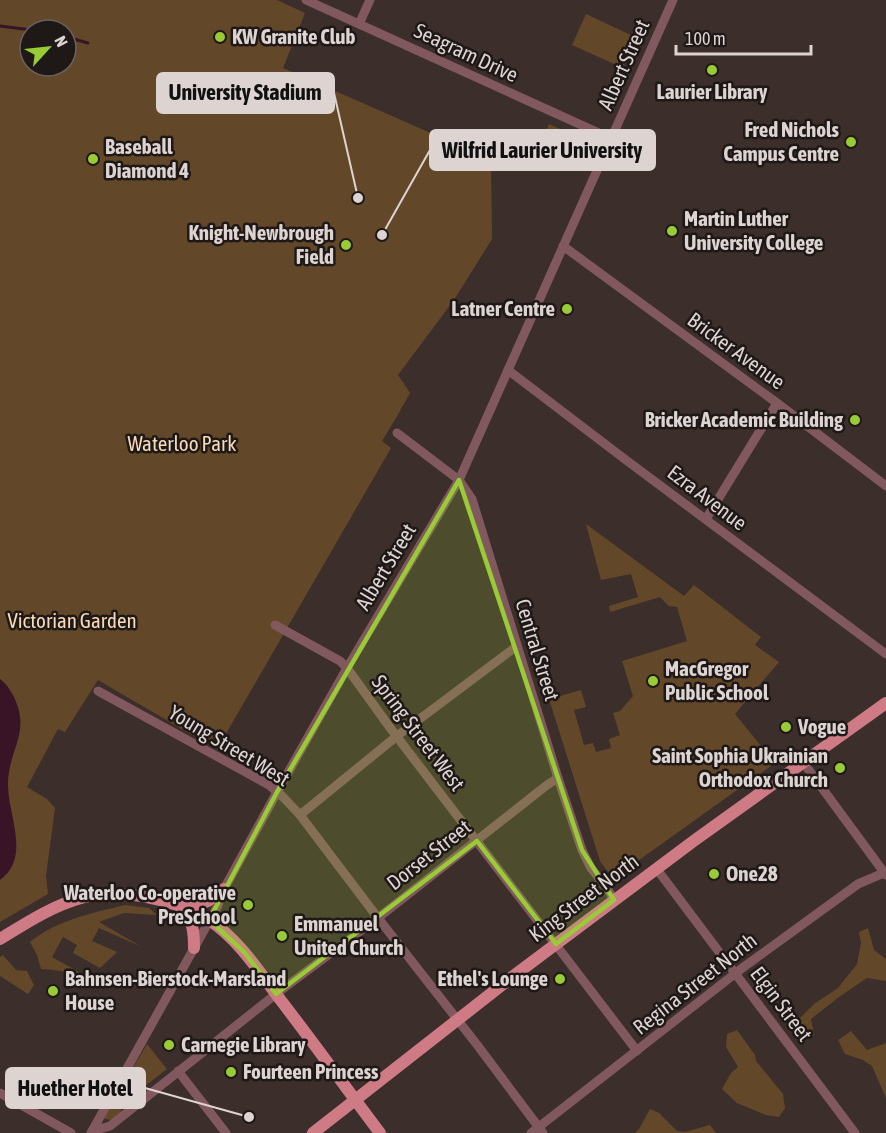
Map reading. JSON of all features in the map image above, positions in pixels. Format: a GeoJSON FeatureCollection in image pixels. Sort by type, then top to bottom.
{"type":"FeatureCollection","features":[{"type":"Feature","properties":{"kind":"main road","name":"King Street North"},"geometry":{"type":"LineString","coordinates":[[313,1133],[656,868],[803,762],[883,709]]}},
{"type":"Feature","properties":{"kind":"main road"},"geometry":{"type":"LineString","coordinates":[[177,904],[203,903],[224,889]]}},
{"type":"Feature","properties":{"kind":"main road"},"geometry":{"type":"LineString","coordinates":[[0,939],[54,907],[84,897],[121,894],[153,898],[177,904],[209,920],[244,952],[380,1133]]}},
{"type":"Feature","properties":{"kind":"main road"},"geometry":{"type":"LineString","coordinates":[[177,904],[186,912],[191,921],[194,948]]}},
{"type":"Feature","properties":{"kind":"street","name":"Seagram Drive"},"geometry":{"type":"LineString","coordinates":[[306,0],[610,138]]}},
{"type":"Feature","properties":{"kind":"street"},"geometry":{"type":"LineString","coordinates":[[359,24],[370,0]]}},
{"type":"Feature","properties":{"kind":"street","name":"Albert Street"},"geometry":{"type":"LineString","coordinates":[[92,1132],[217,907],[224,889],[277,792],[347,668],[459,480],[673,0]]}},
{"type":"Feature","properties":{"kind":"street","name":"Bricker Avenue"},"geometry":{"type":"LineString","coordinates":[[563,246],[886,486]]}},
{"type":"Feature","properties":{"kind":"street","name":"Ezra Avenue"},"geometry":{"type":"LineString","coordinates":[[508,370],[886,654]]}},
{"type":"Feature","properties":{"kind":"street"},"geometry":{"type":"LineString","coordinates":[[706,519],[777,403]]}},
{"type":"Feature","properties":{"kind":"street","name":"Central Street"},"geometry":{"type":"LineString","coordinates":[[397,432],[459,480],[472,499],[582,850],[591,868],[614,900]]}},
{"type":"Feature","properties":{"kind":"street","name":"Spring Street West"},"geometry":{"type":"LineString","coordinates":[[275,625],[340,661],[347,668],[637,1051]]}},
{"type":"Feature","properties":{"kind":"street"},"geometry":{"type":"LineString","coordinates":[[300,815],[397,736],[517,646]]}},
{"type":"Feature","properties":{"kind":"street","name":"Young Street West"},"geometry":{"type":"LineString","coordinates":[[98,691],[269,785],[300,815],[458,1020],[537,1131]]}},
{"type":"Feature","properties":{"kind":"street"},"geometry":{"type":"LineString","coordinates":[[803,762],[886,873]]}},
{"type":"Feature","properties":{"kind":"street","name":"Dorset Street"},"geometry":{"type":"LineString","coordinates":[[92,1132],[110,1126],[276,994],[558,778]]}},
{"type":"Feature","properties":{"kind":"street","name":"Elgin Street"},"geometry":{"type":"LineString","coordinates":[[656,868],[855,1133]]}},
{"type":"Feature","properties":{"kind":"street","name":"Regina Street North"},"geometry":{"type":"LineString","coordinates":[[537,1131],[736,973],[858,884],[886,873]]}},
{"type":"Feature","properties":{"kind":"street"},"geometry":{"type":"LineString","coordinates":[[178,1071],[226,1133]]}},
{"type":"Feature","properties":{"kind":"street"},"geometry":{"type":"LineString","coordinates":[[0,1093],[71,1133]]}},
{"type":"Feature","properties":{"kind":"highlighted area"},"geometry":{"type":"Polygon","coordinates":[[[459,480],[582,850],[614,900],[556,944],[477,841],[276,994],[244,952],[209,920],[277,792],[459,480]]]}},
{"type":"Feature","properties":{"kind":"green space","name":"Waterloo Park"},"geometry":{"type":"Polygon","coordinates":[[[0,0],[277,0],[305,13],[283,68],[442,138],[491,163],[492,239],[454,300],[398,375],[410,393],[382,441],[391,448],[220,744],[192,735],[98,680],[65,732],[58,729],[27,787],[47,799],[55,808],[46,876],[48,894],[0,922],[0,0]]]}},
{"type":"Feature","properties":{"kind":"green space"},"geometry":{"type":"Polygon","coordinates":[[[586,14],[637,38],[623,68],[572,45],[586,14]]]}},
{"type":"Feature","properties":{"kind":"green space"},"geometry":{"type":"Polygon","coordinates":[[[549,124],[592,143],[593,151],[585,170],[577,166],[580,158],[542,142],[549,124]]]}},
{"type":"Feature","properties":{"kind":"green space","name":"MacGregor Public School"},"geometry":{"type":"Polygon","coordinates":[[[586,524],[684,596],[694,585],[761,637],[755,645],[779,662],[735,714],[775,763],[628,868],[625,866],[611,876],[600,861],[549,699],[581,690],[586,707],[574,710],[584,745],[593,743],[596,752],[611,748],[609,739],[620,735],[613,713],[620,711],[633,696],[622,661],[687,641],[677,607],[669,606],[660,597],[610,612],[609,606],[638,597],[631,574],[601,580],[586,524]]]}},
{"type":"Feature","properties":{"kind":"green space"},"geometry":{"type":"Polygon","coordinates":[[[125,905],[149,908],[157,915],[124,913],[99,922],[142,947],[99,928],[92,941],[117,952],[100,968],[73,953],[77,945],[63,937],[52,957],[93,980],[89,985],[66,973],[41,969],[30,942],[40,934],[88,914],[125,905]]]}},
{"type":"Feature","properties":{"kind":"green space"},"geometry":{"type":"Polygon","coordinates":[[[868,928],[874,950],[886,959],[886,981],[867,978],[839,997],[811,1019],[814,1035],[805,1038],[795,1023],[814,1004],[838,988],[857,964],[861,943],[859,932],[868,928]]]}},
{"type":"Feature","properties":{"kind":"green space"},"geometry":{"type":"Polygon","coordinates":[[[3,955],[16,970],[27,971],[34,985],[28,994],[0,976],[0,957],[3,955]]]}},
{"type":"Feature","properties":{"kind":"green space"},"geometry":{"type":"Polygon","coordinates":[[[737,1030],[755,1055],[756,1061],[783,1094],[785,1108],[779,1117],[766,1115],[737,1103],[722,1089],[731,1073],[738,1067],[726,1047],[727,1034],[737,1030]]]}},
{"type":"Feature","properties":{"kind":"green space"},"geometry":{"type":"Polygon","coordinates":[[[851,1031],[867,1050],[886,1043],[886,1098],[872,1066],[863,1060],[845,1054],[838,1040],[851,1031]]]}},
{"type":"Feature","properties":{"kind":"green space"},"geometry":{"type":"Polygon","coordinates":[[[147,1044],[167,1069],[123,1103],[120,1114],[110,1120],[105,1119],[104,1117],[147,1044]]]}},
{"type":"Feature","properties":{"kind":"green space"},"geometry":{"type":"Polygon","coordinates":[[[650,1109],[659,1113],[677,1131],[685,1132],[710,1125],[716,1133],[635,1133],[650,1109]]]}},
{"type":"Feature","properties":{"kind":"shaded area"},"geometry":{"type":"Polygon","coordinates":[[[0,679],[14,697],[19,710],[20,731],[8,783],[16,834],[15,860],[0,880],[0,679]]]}},
{"type":"Feature","properties":{"kind":"waterway"},"geometry":{"type":"LineString","coordinates":[[0,26],[18,28]]}},
{"type":"Feature","properties":{"kind":"waterway"},"geometry":{"type":"LineString","coordinates":[[78,40],[88,43]]}},
{"type":"Feature","properties":{"kind":"place","name":"KW Granite Club"},"geometry":{"type":"Point","coordinates":[220,37]}},
{"type":"Feature","properties":{"kind":"place","name":"Laurier Library"},"geometry":{"type":"Point","coordinates":[712,70]}},
{"type":"Feature","properties":{"kind":"place","name":"Fred Nichols Campus Centre"},"geometry":{"type":"Point","coordinates":[851,142]}},
{"type":"Feature","properties":{"kind":"place","name":"Baseball Diamond 4"},"geometry":{"type":"Point","coordinates":[93,159]}},
{"type":"Feature","properties":{"kind":"place","name":"University Stadium"},"geometry":{"type":"Point","coordinates":[358,198]}},
{"type":"Feature","properties":{"kind":"place","name":"Martin Luther University College"},"geometry":{"type":"Point","coordinates":[672,231]}},
{"type":"Feature","properties":{"kind":"place","name":"Wilfrid Laurier University"},"geometry":{"type":"Point","coordinates":[382,235]}},
{"type":"Feature","properties":{"kind":"place","name":"Knight-Newbrough Field"},"geometry":{"type":"Point","coordinates":[346,245]}},
{"type":"Feature","properties":{"kind":"place","name":"Latner Centre"},"geometry":{"type":"Point","coordinates":[567,309]}},
{"type":"Feature","properties":{"kind":"place","name":"Bricker Academic Building"},"geometry":{"type":"Point","coordinates":[855,420]}},
{"type":"Feature","properties":{"kind":"place","name":"MacGregor Public School"},"geometry":{"type":"Point","coordinates":[653,681]}},
{"type":"Feature","properties":{"kind":"place","name":"Vogue"},"geometry":{"type":"Point","coordinates":[786,727]}},
{"type":"Feature","properties":{"kind":"place","name":"Saint Sophia Ukrainian Orthodox Church"},"geometry":{"type":"Point","coordinates":[840,768]}},
{"type":"Feature","properties":{"kind":"place","name":"One28"},"geometry":{"type":"Point","coordinates":[714,874]}},
{"type":"Feature","properties":{"kind":"place","name":"Waterloo Co-operative PreSchool"},"geometry":{"type":"Point","coordinates":[248,905]}},
{"type":"Feature","properties":{"kind":"place","name":"Emmanuel United Church"},"geometry":{"type":"Point","coordinates":[282,936]}},
{"type":"Feature","properties":{"kind":"place","name":"Ethel's Lounge"},"geometry":{"type":"Point","coordinates":[560,979]}},
{"type":"Feature","properties":{"kind":"place","name":"Bahnsen-Bierstock-Marsland House"},"geometry":{"type":"Point","coordinates":[53,991]}},
{"type":"Feature","properties":{"kind":"place","name":"Carnegie Library"},"geometry":{"type":"Point","coordinates":[169,1045]}},
{"type":"Feature","properties":{"kind":"place","name":"Fourteen Princess"},"geometry":{"type":"Point","coordinates":[231,1072]}},
{"type":"Feature","properties":{"kind":"place","name":"Huether Hotel"},"geometry":{"type":"Point","coordinates":[249,1117]}},
{"type":"Feature","properties":{"kind":"park label","name":"Victorian Garden"},"geometry":{"type":"Point","coordinates":[72,621]}}]}
